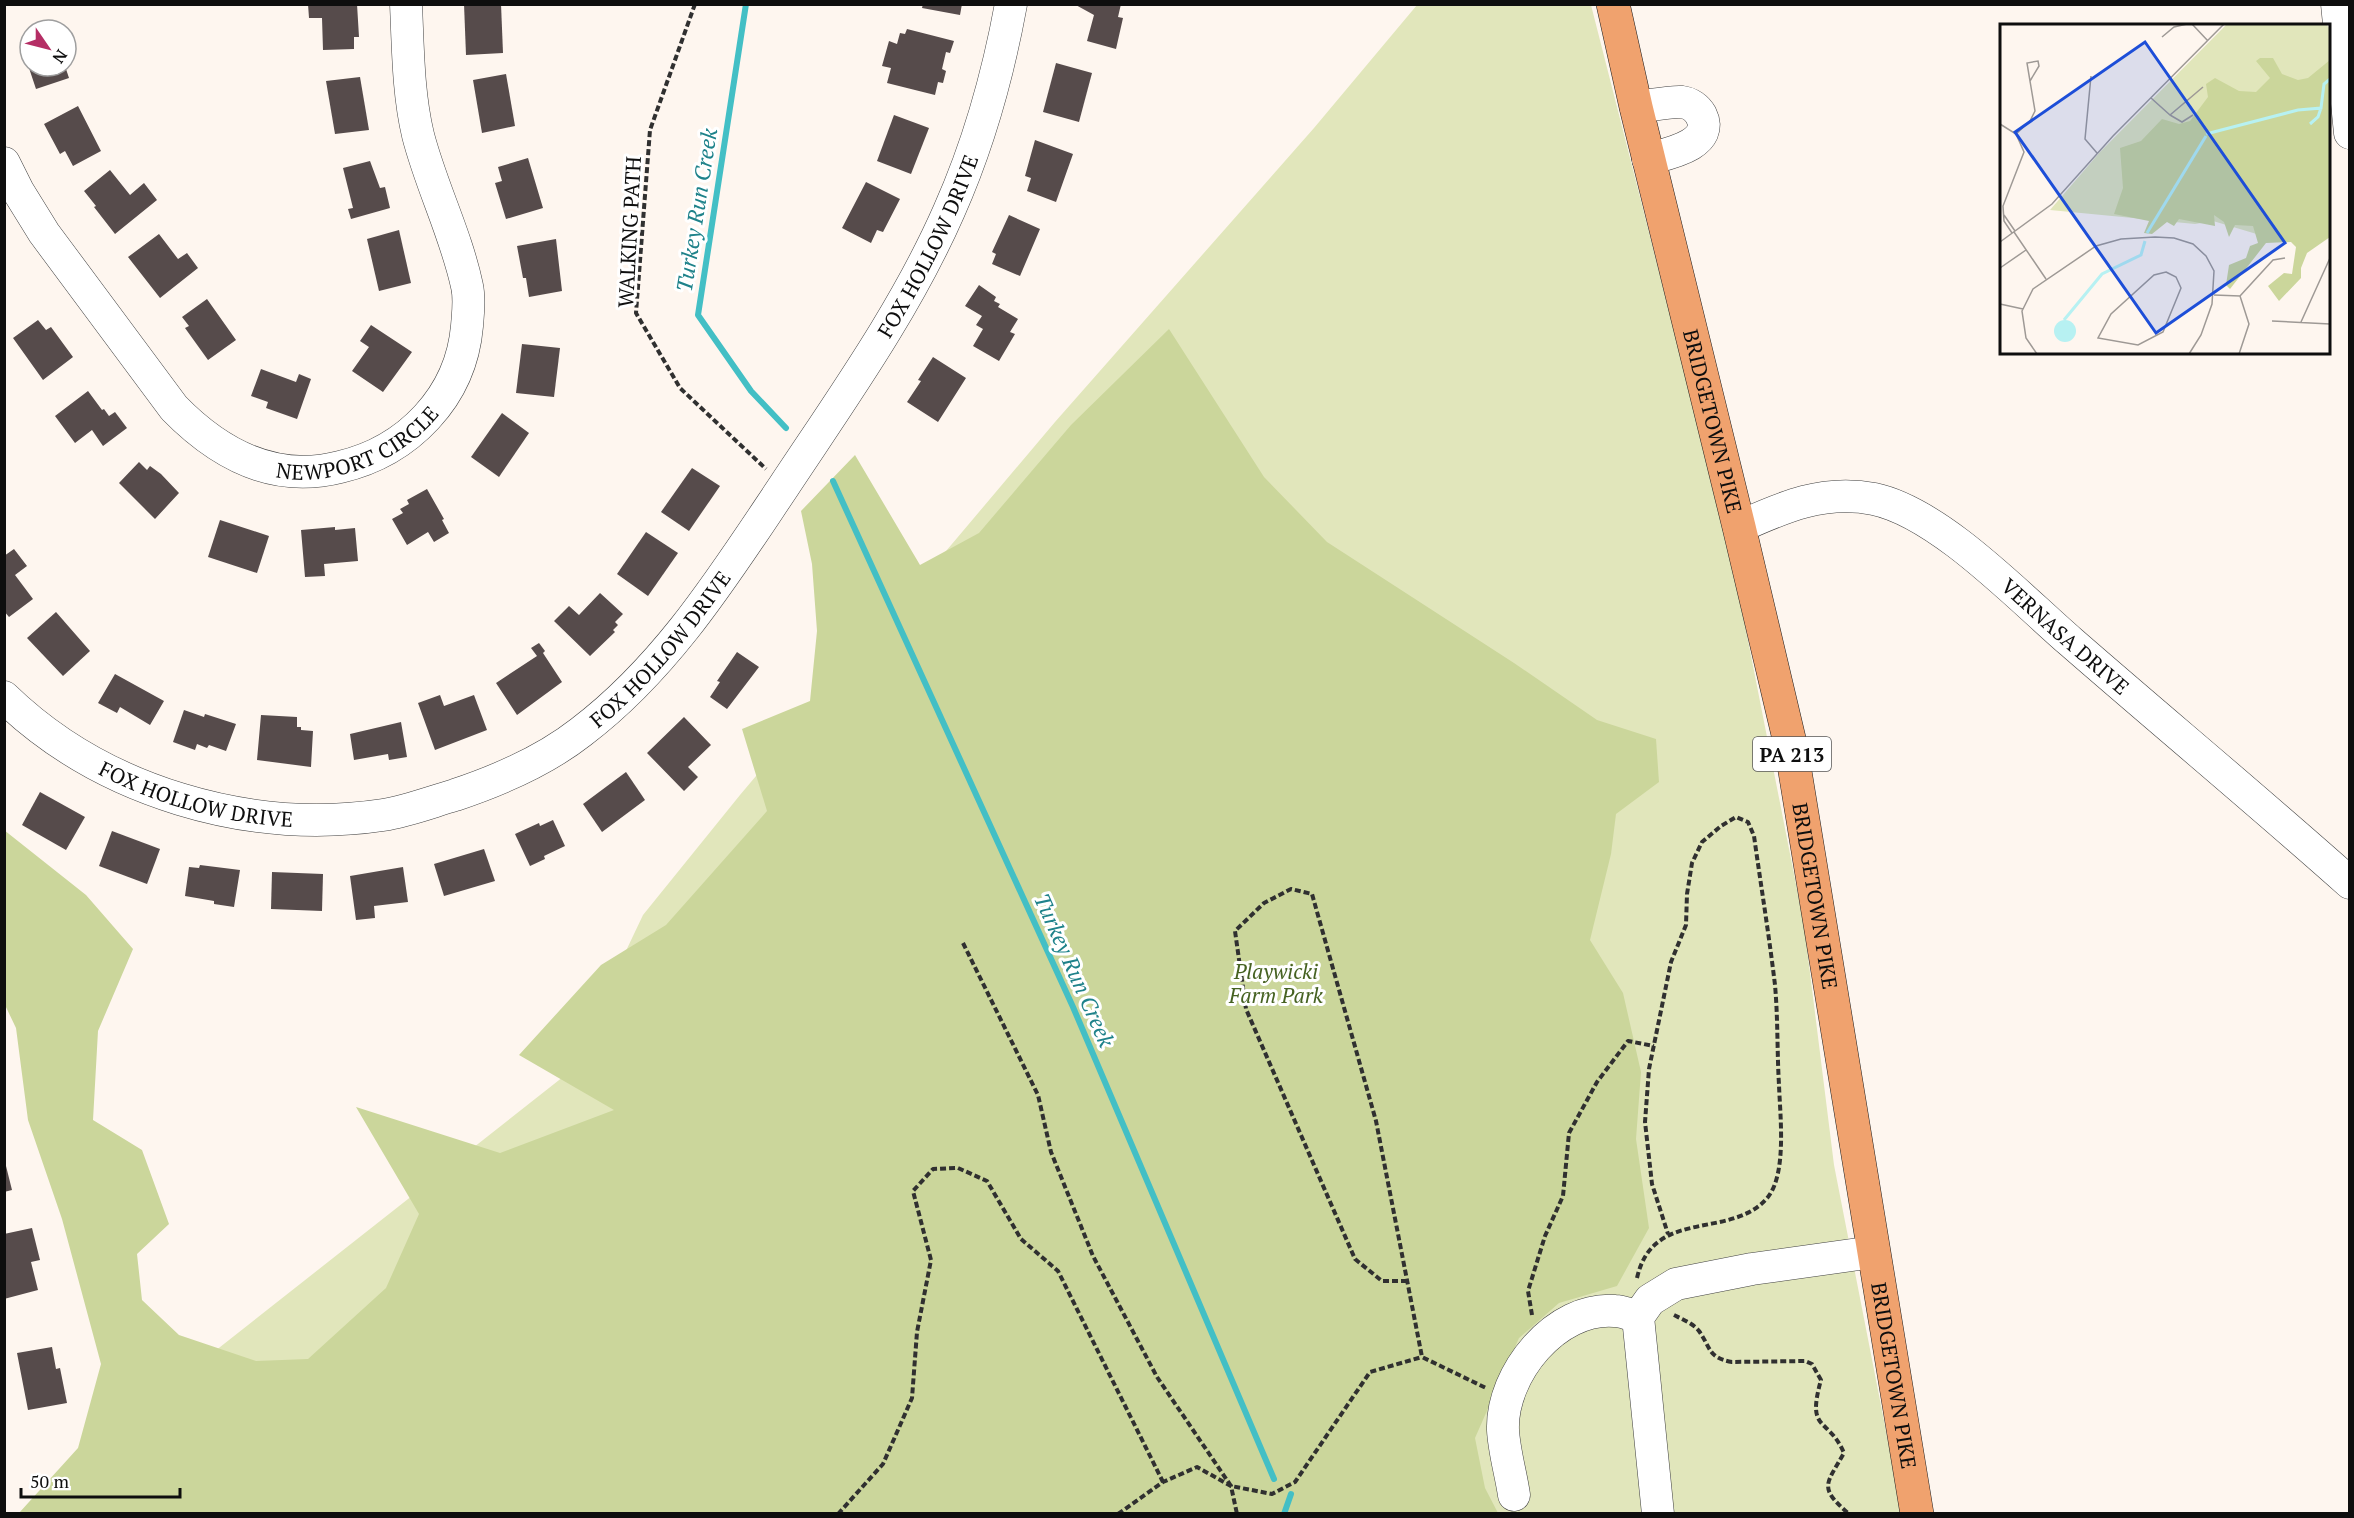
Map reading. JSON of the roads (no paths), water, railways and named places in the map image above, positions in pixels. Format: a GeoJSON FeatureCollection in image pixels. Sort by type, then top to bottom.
{"type":"FeatureCollection","features":[{"type":"Feature","properties":{"kind":"main road","name":"BRIDGETOWN PIKE"},"geometry":{"type":"LineString","coordinates":[[1613,4],[1648,159],[1791,747],[1917,1514]]}},
{"type":"Feature","properties":{"kind":"street","name":"NEWPORT CIRCLE"},"geometry":{"type":"LineString","coordinates":[[4,164],[44,233],[174,408],[192,426],[227,452],[252,463],[278,470],[331,470],[352,464],[382,452],[410,434],[425,420],[443,399],[453,381],[466,345],[468,287],[453,234],[432,182],[417,131],[409,78],[406,4]]}},
{"type":"Feature","properties":{"kind":"street","name":"FOX HOLLOW DRIVE"},"geometry":{"type":"LineString","coordinates":[[4,697],[56,738],[121,777],[168,796],[232,812],[284,819],[334,820],[383,815],[412,809],[495,782],[548,754],[579,734],[650,671],[673,644],[784,486],[894,315],[949,211],[982,120],[1011,4]]}},
{"type":"Feature","properties":{"kind":"street"},"geometry":{"type":"LineString","coordinates":[[2337,4],[2349,133]]}},
{"type":"Feature","properties":{"kind":"street"},"geometry":{"type":"LineString","coordinates":[[1636,107],[1682,102],[1693,106],[1702,116],[1703,129],[1697,140],[1687,148],[1648,159]]}},
{"type":"Feature","properties":{"kind":"street","name":"VERNASA DRIVE"},"geometry":{"type":"LineString","coordinates":[[1739,527],[1785,506],[1843,496],[1874,499],[1915,515],[1951,538],[2001,580],[2281,821],[2349,883]]}},
{"type":"Feature","properties":{"kind":"street"},"geometry":{"type":"LineString","coordinates":[[1514,1495],[1503,1429],[1509,1399],[1520,1367],[1537,1346],[1563,1325],[1582,1316],[1644,1308],[1676,1284],[1752,1269],[1874,1252]]}},
{"type":"Feature","properties":{"kind":"street"},"geometry":{"type":"LineString","coordinates":[[1644,1308],[1658,1514]]}},
{"type":"Feature","properties":{"kind":"waterway","name":"Turkey Run Creek"},"geometry":{"type":"LineString","coordinates":[[746,4],[698,315],[751,391],[786,428]]}},
{"type":"Feature","properties":{"kind":"waterway","name":"Turkey Run Creek"},"geometry":{"type":"LineString","coordinates":[[833,481],[1073,1007],[1274,1479]]}},
{"type":"Feature","properties":{"kind":"waterway","name":"Turkey Run Creek"},"geometry":{"type":"LineString","coordinates":[[1284,1514],[1291,1494]]}},
{"type":"Feature","properties":{"kind":"park label","name":"Playwicki Farm Park"},"geometry":{"type":"Point","coordinates":[1276,983]}}]}
